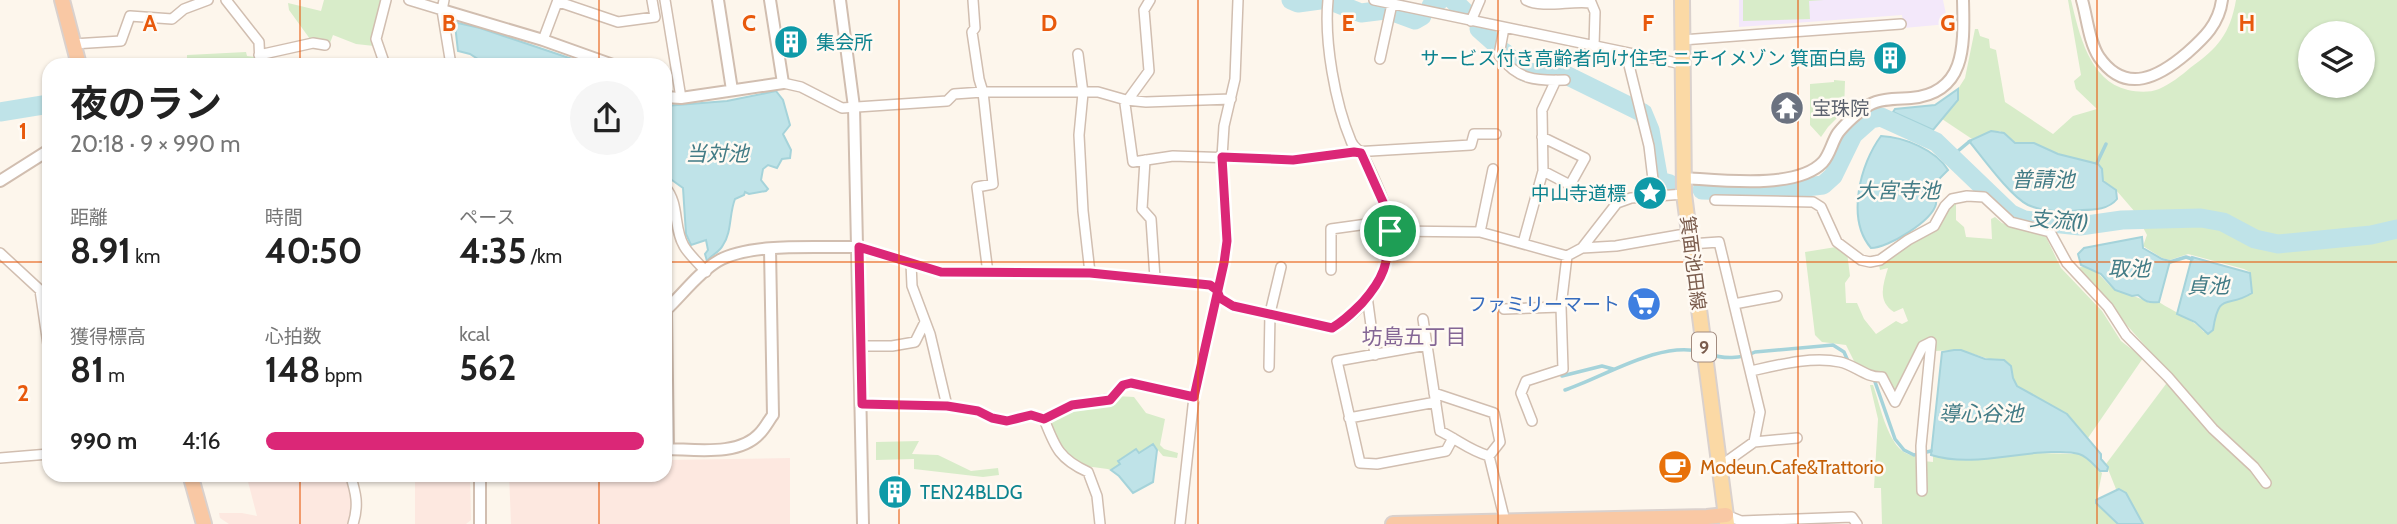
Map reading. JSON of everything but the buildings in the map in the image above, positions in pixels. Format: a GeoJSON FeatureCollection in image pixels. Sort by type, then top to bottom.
{"type":"FeatureCollection","features":[{"type":"Feature","properties":{"kind":"highway"},"geometry":{"type":"LineString","coordinates":[[62,0],[77,58]]}},
{"type":"Feature","properties":{"kind":"highway"},"geometry":{"type":"LineString","coordinates":[[192,482],[204,524]]}},
{"type":"Feature","properties":{"kind":"highway"},"geometry":{"type":"LineString","coordinates":[[1393,524],[1707,517],[1727,519]]}},
{"type":"Feature","properties":{"kind":"main road","name":"箕面池田線"},"geometry":{"type":"LineString","coordinates":[[1682,0],[1684,194],[1727,519]]}},
{"type":"Feature","properties":{"kind":"street"},"geometry":{"type":"LineString","coordinates":[[74,44],[121,41],[130,16],[172,19],[184,9],[208,0]]}},
{"type":"Feature","properties":{"kind":"street"},"geometry":{"type":"LineString","coordinates":[[226,0],[259,42],[259,58]]}},
{"type":"Feature","properties":{"kind":"street"},"geometry":{"type":"LineString","coordinates":[[383,58],[376,39],[386,0]]}},
{"type":"Feature","properties":{"kind":"street"},"geometry":{"type":"LineString","coordinates":[[409,0],[443,5],[593,58]]}},
{"type":"Feature","properties":{"kind":"street"},"geometry":{"type":"LineString","coordinates":[[543,40],[558,1],[618,22],[655,17],[652,0]]}},
{"type":"Feature","properties":{"kind":"street"},"geometry":{"type":"LineString","coordinates":[[665,0],[681,98]]}},
{"type":"Feature","properties":{"kind":"street"},"geometry":{"type":"LineString","coordinates":[[718,0],[732,90]]}},
{"type":"Feature","properties":{"kind":"street"},"geometry":{"type":"LineString","coordinates":[[770,0],[783,83]]}},
{"type":"Feature","properties":{"kind":"street"},"geometry":{"type":"LineString","coordinates":[[841,0],[854,107],[863,524]]}},
{"type":"Feature","properties":{"kind":"street"},"geometry":{"type":"LineString","coordinates":[[973,0],[975,28],[972,32],[983,92],[993,184],[977,187],[988,273]]}},
{"type":"Feature","properties":{"kind":"street"},"geometry":{"type":"LineString","coordinates":[[1150,0],[1144,10],[1149,71],[1125,104],[1133,162],[1173,156],[1293,160],[1354,152],[1471,145],[1474,134],[1496,134]]}},
{"type":"Feature","properties":{"kind":"street"},"geometry":{"type":"LineString","coordinates":[[1180,524],[1194,397],[1227,241],[1222,157],[1224,126],[1235,79],[1238,0]]}},
{"type":"Feature","properties":{"kind":"street"},"geometry":{"type":"LineString","coordinates":[[672,304],[717,262],[737,254],[770,248],[859,247],[941,272],[1090,273],[1210,285],[1217,290],[1220,298],[1233,306],[1332,328],[1345,321],[1379,284],[1384,269],[1390,226],[1387,211],[1361,153],[1352,145],[1336,96],[1328,0]]}},
{"type":"Feature","properties":{"kind":"street"},"geometry":{"type":"LineString","coordinates":[[1374,0],[1682,64]]}},
{"type":"Feature","properties":{"kind":"street"},"geometry":{"type":"LineString","coordinates":[[1471,21],[1479,0]]}},
{"type":"Feature","properties":{"kind":"street"},"geometry":{"type":"LineString","coordinates":[[1526,0],[1533,3],[1591,2],[1595,12],[1594,46]]}},
{"type":"Feature","properties":{"kind":"street"},"geometry":{"type":"LineString","coordinates":[[1715,200],[1808,173],[1824,161],[1838,133],[1871,103],[1923,97],[1947,85],[1958,66],[1963,0]]}},
{"type":"Feature","properties":{"kind":"street"},"geometry":{"type":"LineString","coordinates":[[2082,0],[2100,58],[2120,75],[2141,79],[2165,71],[2203,38],[2217,20],[2222,0]]}},
{"type":"Feature","properties":{"kind":"street"},"geometry":{"type":"LineString","coordinates":[[1380,59],[1392,4]]}},
{"type":"Feature","properties":{"kind":"street"},"geometry":{"type":"LineString","coordinates":[[443,5],[450,58]]}},
{"type":"Feature","properties":{"kind":"street"},"geometry":{"type":"LineString","coordinates":[[1682,40],[1901,24]]}},
{"type":"Feature","properties":{"kind":"street"},"geometry":{"type":"LineString","coordinates":[[1504,28],[1499,55],[1508,67],[1527,79],[1561,80],[1542,110],[1543,171],[1523,243]]}},
{"type":"Feature","properties":{"kind":"street"},"geometry":{"type":"LineString","coordinates":[[265,58],[313,43],[325,45]]}},
{"type":"Feature","properties":{"kind":"street"},"geometry":{"type":"LineString","coordinates":[[1626,53],[1649,146],[1655,196]]}},
{"type":"Feature","properties":{"kind":"street"},"geometry":{"type":"LineString","coordinates":[[1078,54],[1083,93],[1079,135],[1083,211],[1090,273]]}},
{"type":"Feature","properties":{"kind":"street"},"geometry":{"type":"LineString","coordinates":[[672,97],[783,83],[801,87],[842,108],[947,100],[954,94],[983,92],[1098,92],[1126,100],[1146,102],[1231,99]]}},
{"type":"Feature","properties":{"kind":"street"},"geometry":{"type":"LineString","coordinates":[[1542,137],[1585,158],[1570,185],[1543,171]]}},
{"type":"Feature","properties":{"kind":"street"},"geometry":{"type":"LineString","coordinates":[[0,181],[42,154]]}},
{"type":"Feature","properties":{"kind":"street"},"geometry":{"type":"LineString","coordinates":[[1145,160],[1142,209],[1151,219],[1155,278]]}},
{"type":"Feature","properties":{"kind":"street"},"geometry":{"type":"LineString","coordinates":[[1480,232],[1493,169]]}},
{"type":"Feature","properties":{"kind":"street"},"geometry":{"type":"LineString","coordinates":[[1684,178],[1813,202],[1821,207],[1837,242],[1861,260],[1870,262],[1880,260],[1934,226],[1945,206],[1952,200],[1967,196],[1982,197],[2011,222],[2050,232],[2067,263],[2108,307],[2126,335],[2168,377],[2213,429],[2254,467],[2266,483]]}},
{"type":"Feature","properties":{"kind":"street"},"geometry":{"type":"LineString","coordinates":[[1331,270],[1331,229],[1390,226],[1480,232],[1567,256],[1582,248],[1617,204],[1631,198],[1684,194]]}},
{"type":"Feature","properties":{"kind":"street"},"geometry":{"type":"LineString","coordinates":[[672,200],[682,244],[706,272]]}},
{"type":"Feature","properties":{"kind":"street"},"geometry":{"type":"LineString","coordinates":[[1582,248],[1616,246],[1679,235],[1690,241],[1719,242],[1760,412],[1754,442]]}},
{"type":"Feature","properties":{"kind":"street"},"geometry":{"type":"LineString","coordinates":[[672,449],[728,449],[744,445],[760,434],[773,415],[770,248]]}},
{"type":"Feature","properties":{"kind":"street"},"geometry":{"type":"LineString","coordinates":[[0,253],[40,290],[42,304]]}},
{"type":"Feature","properties":{"kind":"street"},"geometry":{"type":"LineString","coordinates":[[1532,421],[1521,393],[1525,381],[1563,369],[1561,307],[1567,256]]}},
{"type":"Feature","properties":{"kind":"street"},"geometry":{"type":"LineString","coordinates":[[911,263],[912,286],[925,322],[947,406]]}},
{"type":"Feature","properties":{"kind":"street"},"geometry":{"type":"LineString","coordinates":[[1269,367],[1270,313],[1281,267]]}},
{"type":"Feature","properties":{"kind":"street"},"geometry":{"type":"LineString","coordinates":[[1367,296],[1375,355]]}},
{"type":"Feature","properties":{"kind":"street"},"geometry":{"type":"LineString","coordinates":[[1734,304],[1777,296]]}},
{"type":"Feature","properties":{"kind":"street"},"geometry":{"type":"LineString","coordinates":[[1504,309],[1561,307]]}},
{"type":"Feature","properties":{"kind":"street"},"geometry":{"type":"LineString","coordinates":[[1423,320],[1440,431],[1461,442],[1469,450],[1489,456]]}},
{"type":"Feature","properties":{"kind":"street"},"geometry":{"type":"LineString","coordinates":[[860,346],[892,346],[915,342],[925,322]]}},
{"type":"Feature","properties":{"kind":"street"},"geometry":{"type":"LineString","coordinates":[[1751,371],[1782,364],[1841,362],[1873,377],[1882,377],[1895,402],[1923,346],[1931,342],[1921,454],[1922,491]]}},
{"type":"Feature","properties":{"kind":"street"},"geometry":{"type":"LineString","coordinates":[[1427,345],[1337,361],[1360,463],[1377,464],[1446,452],[1453,438]]}},
{"type":"Feature","properties":{"kind":"street"},"geometry":{"type":"LineString","coordinates":[[862,404],[947,406],[978,411],[1007,421],[1031,415],[1044,419],[1072,405],[1110,400],[1123,385],[1131,383],[1194,397]]}},
{"type":"Feature","properties":{"kind":"street"},"geometry":{"type":"LineString","coordinates":[[1349,418],[1435,398],[1494,413],[1500,442],[1489,456]]}},
{"type":"Feature","properties":{"kind":"street"},"geometry":{"type":"LineString","coordinates":[[1044,419],[1055,447],[1073,465],[1088,472],[1097,496],[1100,524]]}},
{"type":"Feature","properties":{"kind":"street"},"geometry":{"type":"LineString","coordinates":[[1719,467],[1754,442],[1797,438]]}},
{"type":"Feature","properties":{"kind":"street"},"geometry":{"type":"LineString","coordinates":[[0,458],[42,455]]}},
{"type":"Feature","properties":{"kind":"street"},"geometry":{"type":"LineString","coordinates":[[1489,456],[1505,521]]}},
{"type":"Feature","properties":{"kind":"street"},"geometry":{"type":"LineString","coordinates":[[352,482],[358,510],[354,524]]}},
{"type":"Feature","properties":{"kind":"street"},"geometry":{"type":"LineString","coordinates":[[480,482],[480,524]]}},
{"type":"Feature","properties":{"kind":"street"},"geometry":{"type":"LineString","coordinates":[[1727,519],[1741,521],[1852,517],[1857,524]]}},
{"type":"Feature","properties":{"kind":"shaded area"},"geometry":{"type":"Polygon","coordinates":[[[1739,0],[1943,0],[1948,24],[1904,28],[1902,15],[1739,27],[1739,0]]]}},
{"type":"Feature","properties":{"kind":"shaded area"},"geometry":{"type":"Polygon","coordinates":[[[790,458],[790,524],[511,524],[509,482],[672,482],[672,460],[790,458]]]}},
{"type":"Feature","properties":{"kind":"shaded area"},"geometry":{"type":"Polygon","coordinates":[[[248,482],[347,482],[352,503],[348,524],[229,524],[220,518],[219,513],[257,516],[248,482]]]}},
{"type":"Feature","properties":{"kind":"shaded area"},"geometry":{"type":"Polygon","coordinates":[[[415,482],[470,482],[471,520],[466,524],[415,524],[415,482]]]}},
{"type":"Feature","properties":{"kind":"green space"},"geometry":{"type":"Polygon","coordinates":[[[324,0],[383,0],[373,33],[374,46],[356,44],[333,35],[330,43],[310,39],[289,10],[288,3],[321,11],[324,0]]]}},
{"type":"Feature","properties":{"kind":"green space"},"geometry":{"type":"Polygon","coordinates":[[[1743,0],[1824,0],[1809,1],[1810,19],[1743,21],[1743,0]]]}},
{"type":"Feature","properties":{"kind":"green space"},"geometry":{"type":"Polygon","coordinates":[[[2068,0],[2071,0],[2082,41],[2095,66],[2115,85],[2143,92],[2167,85],[2208,54],[2226,31],[2236,0],[2397,0],[2397,524],[2143,524],[2126,493],[2116,489],[2106,464],[2172,376],[2076,268],[2090,268],[2118,291],[2149,303],[2159,302],[2189,319],[2204,332],[2213,330],[2215,315],[2223,303],[2249,295],[2252,291],[2250,272],[2244,269],[2188,254],[2170,260],[2143,246],[2147,235],[2135,212],[2116,190],[2103,181],[2098,164],[2058,154],[2034,143],[2015,143],[2000,131],[1991,131],[1972,139],[1942,119],[1958,100],[1958,89],[1965,78],[1975,29],[1978,29],[1980,36],[1989,39],[1990,48],[1996,50],[2005,102],[2053,134],[2073,116],[2097,109],[2076,89],[2074,81],[2081,75],[2068,0]]]}},
{"type":"Feature","properties":{"kind":"green space"},"geometry":{"type":"Polygon","coordinates":[[[246,52],[247,56],[255,58],[187,58],[187,55],[246,52]]]}},
{"type":"Feature","properties":{"kind":"green space"},"geometry":{"type":"Polygon","coordinates":[[[1845,81],[1844,111],[1821,137],[1810,125],[1810,84],[1845,81]]]}},
{"type":"Feature","properties":{"kind":"green space"},"geometry":{"type":"Polygon","coordinates":[[[1956,203],[1956,220],[1964,227],[1966,237],[1992,239],[1991,219],[1995,217],[2002,223],[2046,237],[2061,268],[2102,311],[2121,341],[2143,358],[2088,438],[2067,414],[2017,386],[2011,366],[1961,350],[1934,351],[1931,340],[1894,399],[1882,375],[1874,377],[1855,363],[1846,345],[1822,342],[1815,335],[1805,252],[1836,247],[1847,252],[1850,276],[1845,283],[1846,303],[1857,303],[1864,319],[1876,334],[1896,321],[1902,324],[1908,321],[1903,308],[1894,312],[1885,303],[1884,280],[1888,268],[1880,270],[1879,265],[1956,203]]]}},
{"type":"Feature","properties":{"kind":"green space"},"geometry":{"type":"Polygon","coordinates":[[[1870,385],[1873,385],[1894,442],[1902,451],[1923,461],[1933,462],[1933,456],[1996,458],[2030,453],[2082,454],[2102,473],[2096,503],[2118,524],[1882,524],[1881,488],[1874,488],[1878,419],[1870,385]]]}},
{"type":"Feature","properties":{"kind":"green space"},"geometry":{"type":"Polygon","coordinates":[[[1116,396],[1134,397],[1146,413],[1165,419],[1160,445],[1178,453],[1177,458],[1163,456],[1153,444],[1139,453],[1136,450],[1118,460],[1120,464],[1111,470],[1082,465],[1066,454],[1051,425],[1056,418],[1078,407],[1111,403],[1116,396]]]}},
{"type":"Feature","properties":{"kind":"green space"},"geometry":{"type":"Polygon","coordinates":[[[919,441],[912,454],[938,455],[971,471],[998,468],[999,475],[983,477],[914,469],[914,459],[876,460],[876,442],[919,441]]]}},
{"type":"Feature","properties":{"kind":"water"},"geometry":{"type":"Polygon","coordinates":[[[458,23],[480,28],[569,58],[476,58],[458,51],[455,25],[458,23]]]}},
{"type":"Feature","properties":{"kind":"water"},"geometry":{"type":"Polygon","coordinates":[[[1958,89],[1958,100],[1933,130],[1893,112],[1895,109],[1935,105],[1958,89]]]}},
{"type":"Feature","properties":{"kind":"water","name":"当対池"},"geometry":{"type":"Polygon","coordinates":[[[776,91],[783,100],[790,125],[783,134],[791,150],[790,158],[782,159],[777,168],[768,165],[763,169],[761,180],[768,189],[766,191],[749,194],[745,192],[735,199],[726,240],[720,250],[707,261],[706,240],[691,245],[686,234],[683,188],[672,180],[672,105],[727,101],[776,91]]]}},
{"type":"Feature","properties":{"kind":"water","name":"普請池"},"geometry":{"type":"Polygon","coordinates":[[[1991,131],[2004,133],[2015,143],[2034,143],[2058,154],[2098,164],[2102,169],[2103,181],[2116,190],[2117,199],[2106,207],[2092,210],[2055,211],[2028,205],[2005,185],[1969,141],[1991,131]]]}},
{"type":"Feature","properties":{"kind":"water","name":"大宮寺池"},"geometry":{"type":"Polygon","coordinates":[[[1881,136],[1919,146],[1936,156],[1948,170],[1937,181],[1936,204],[1927,218],[1898,239],[1871,248],[1863,236],[1859,222],[1859,192],[1867,161],[1881,136]]]}},
{"type":"Feature","properties":{"kind":"water","name":"取池"},"geometry":{"type":"Polygon","coordinates":[[[2142,237],[2143,248],[2170,261],[2159,302],[2147,302],[2138,295],[2132,296],[2115,290],[2101,274],[2081,265],[2078,254],[2084,248],[2142,237]]]}},
{"type":"Feature","properties":{"kind":"water","name":"貞池"},"geometry":{"type":"Polygon","coordinates":[[[2192,257],[2250,273],[2252,293],[2221,305],[2213,330],[2208,334],[2195,322],[2177,314],[2192,257]]]}},
{"type":"Feature","properties":{"kind":"water","name":"導心谷池"},"geometry":{"type":"Polygon","coordinates":[[[1954,350],[1985,359],[2004,360],[2011,366],[2017,386],[2067,414],[2101,454],[2101,459],[2108,467],[2107,471],[2100,471],[2082,455],[2069,452],[1976,460],[1931,455],[1942,352],[1954,350]]]}},
{"type":"Feature","properties":{"kind":"water"},"geometry":{"type":"Polygon","coordinates":[[[1153,444],[1157,450],[1153,482],[1133,493],[1111,470],[1120,464],[1118,461],[1136,449],[1139,453],[1153,444]]]}},
{"type":"Feature","properties":{"kind":"water"},"geometry":{"type":"Polygon","coordinates":[[[2119,489],[2126,493],[2143,524],[2118,524],[2096,503],[2096,500],[2119,489]]]}},
{"type":"Feature","properties":{"kind":"waterway","name":"支流(1)"},"geometry":{"type":"LineString","coordinates":[[1291,0],[1298,3],[1320,0]]}},
{"type":"Feature","properties":{"kind":"waterway","name":"支流(1)"},"geometry":{"type":"LineString","coordinates":[[1431,6],[1440,0]]}},
{"type":"Feature","properties":{"kind":"waterway","name":"支流(1)"},"geometry":{"type":"LineString","coordinates":[[1453,0],[1465,12]]}},
{"type":"Feature","properties":{"kind":"waterway","name":"支流(1)"},"geometry":{"type":"LineString","coordinates":[[1333,2],[1361,13],[1385,10]]}},
{"type":"Feature","properties":{"kind":"waterway","name":"支流(1)"},"geometry":{"type":"LineString","coordinates":[[1396,13],[1415,20],[1422,16]]}},
{"type":"Feature","properties":{"kind":"waterway","name":"支流(1)"},"geometry":{"type":"LineString","coordinates":[[1479,29],[1497,45]]}},
{"type":"Feature","properties":{"kind":"waterway","name":"支流(1)"},"geometry":{"type":"LineString","coordinates":[[1504,52],[1524,72],[1566,75],[1643,113],[1650,130],[1659,181],[1670,184]]}},
{"type":"Feature","properties":{"kind":"waterway"},"geometry":{"type":"LineString","coordinates":[[0,112],[42,105]]}},
{"type":"Feature","properties":{"kind":"waterway","name":"支流(1)"},"geometry":{"type":"LineString","coordinates":[[1702,190],[1764,192],[1823,185],[1833,176],[1853,135],[1871,119],[1881,117],[1936,142],[2011,214],[2024,220],[2080,226],[2122,220],[2201,218],[2223,222],[2255,239],[2278,244],[2371,235],[2397,229]]}},
{"type":"Feature","properties":{"kind":"waterway"},"geometry":{"type":"LineString","coordinates":[[1952,156],[1970,141]]}},
{"type":"Feature","properties":{"kind":"waterway"},"geometry":{"type":"LineString","coordinates":[[2097,163],[2106,144]]}},
{"type":"Feature","properties":{"kind":"waterway"},"geometry":{"type":"LineString","coordinates":[[2170,262],[2186,257],[2192,259]]}},
{"type":"Feature","properties":{"kind":"waterway"},"geometry":{"type":"LineString","coordinates":[[1709,354],[1732,358],[1755,352],[1833,345],[1844,352],[1848,361]]}},
{"type":"Feature","properties":{"kind":"waterway"},"geometry":{"type":"LineString","coordinates":[[1565,390],[1651,355],[1668,351],[1701,352]]}},
{"type":"Feature","properties":{"kind":"waterway"},"geometry":{"type":"LineString","coordinates":[[1562,376],[1602,366],[1613,369]]}},
{"type":"Feature","properties":{"kind":"waterway"},"geometry":{"type":"LineString","coordinates":[[1874,379],[1895,439],[1904,450],[1914,455],[1931,451]]}},
{"type":"Feature","properties":{"kind":"place","name":"集会所"},"geometry":{"type":"Point","coordinates":[791,42]}},
{"type":"Feature","properties":{"kind":"place","name":"サービス付き高齢者向け住宅 ニチイメゾン 箕面白島"},"geometry":{"type":"Point","coordinates":[1890,58]}},
{"type":"Feature","properties":{"kind":"place","name":"宝珠院"},"geometry":{"type":"Point","coordinates":[1787,108]}},
{"type":"Feature","properties":{"kind":"place","name":"中山寺道標"},"geometry":{"type":"Point","coordinates":[1650,193]}},
{"type":"Feature","properties":{"kind":"place","name":"ファミリーマート"},"geometry":{"type":"Point","coordinates":[1644,304]}},
{"type":"Feature","properties":{"kind":"place","name":"Modeun.Cafe&Trattorio"},"geometry":{"type":"Point","coordinates":[1675,467]}},
{"type":"Feature","properties":{"kind":"place","name":"TEN24BLDG"},"geometry":{"type":"Point","coordinates":[895,492]}},
{"type":"Feature","properties":{"kind":"district","name":"坊島五丁目"},"geometry":{"type":"Point","coordinates":[1414,336]}},
{"type":"Feature","properties":{"kind":"route"},"geometry":{"type":"LineString","coordinates":[[1390,231],[1387,211],[1361,153],[1293,160],[1222,157],[1227,241],[1224,263],[1217,290],[1194,397],[1131,383],[1123,385],[1110,400],[1072,405],[1044,419],[1031,415],[1007,421],[978,411],[947,406],[862,404],[859,247],[941,272],[1121,274],[1210,285],[1217,290],[1220,298],[1233,306],[1332,328],[1345,321],[1379,284],[1388,254],[1390,231]]}}]}
